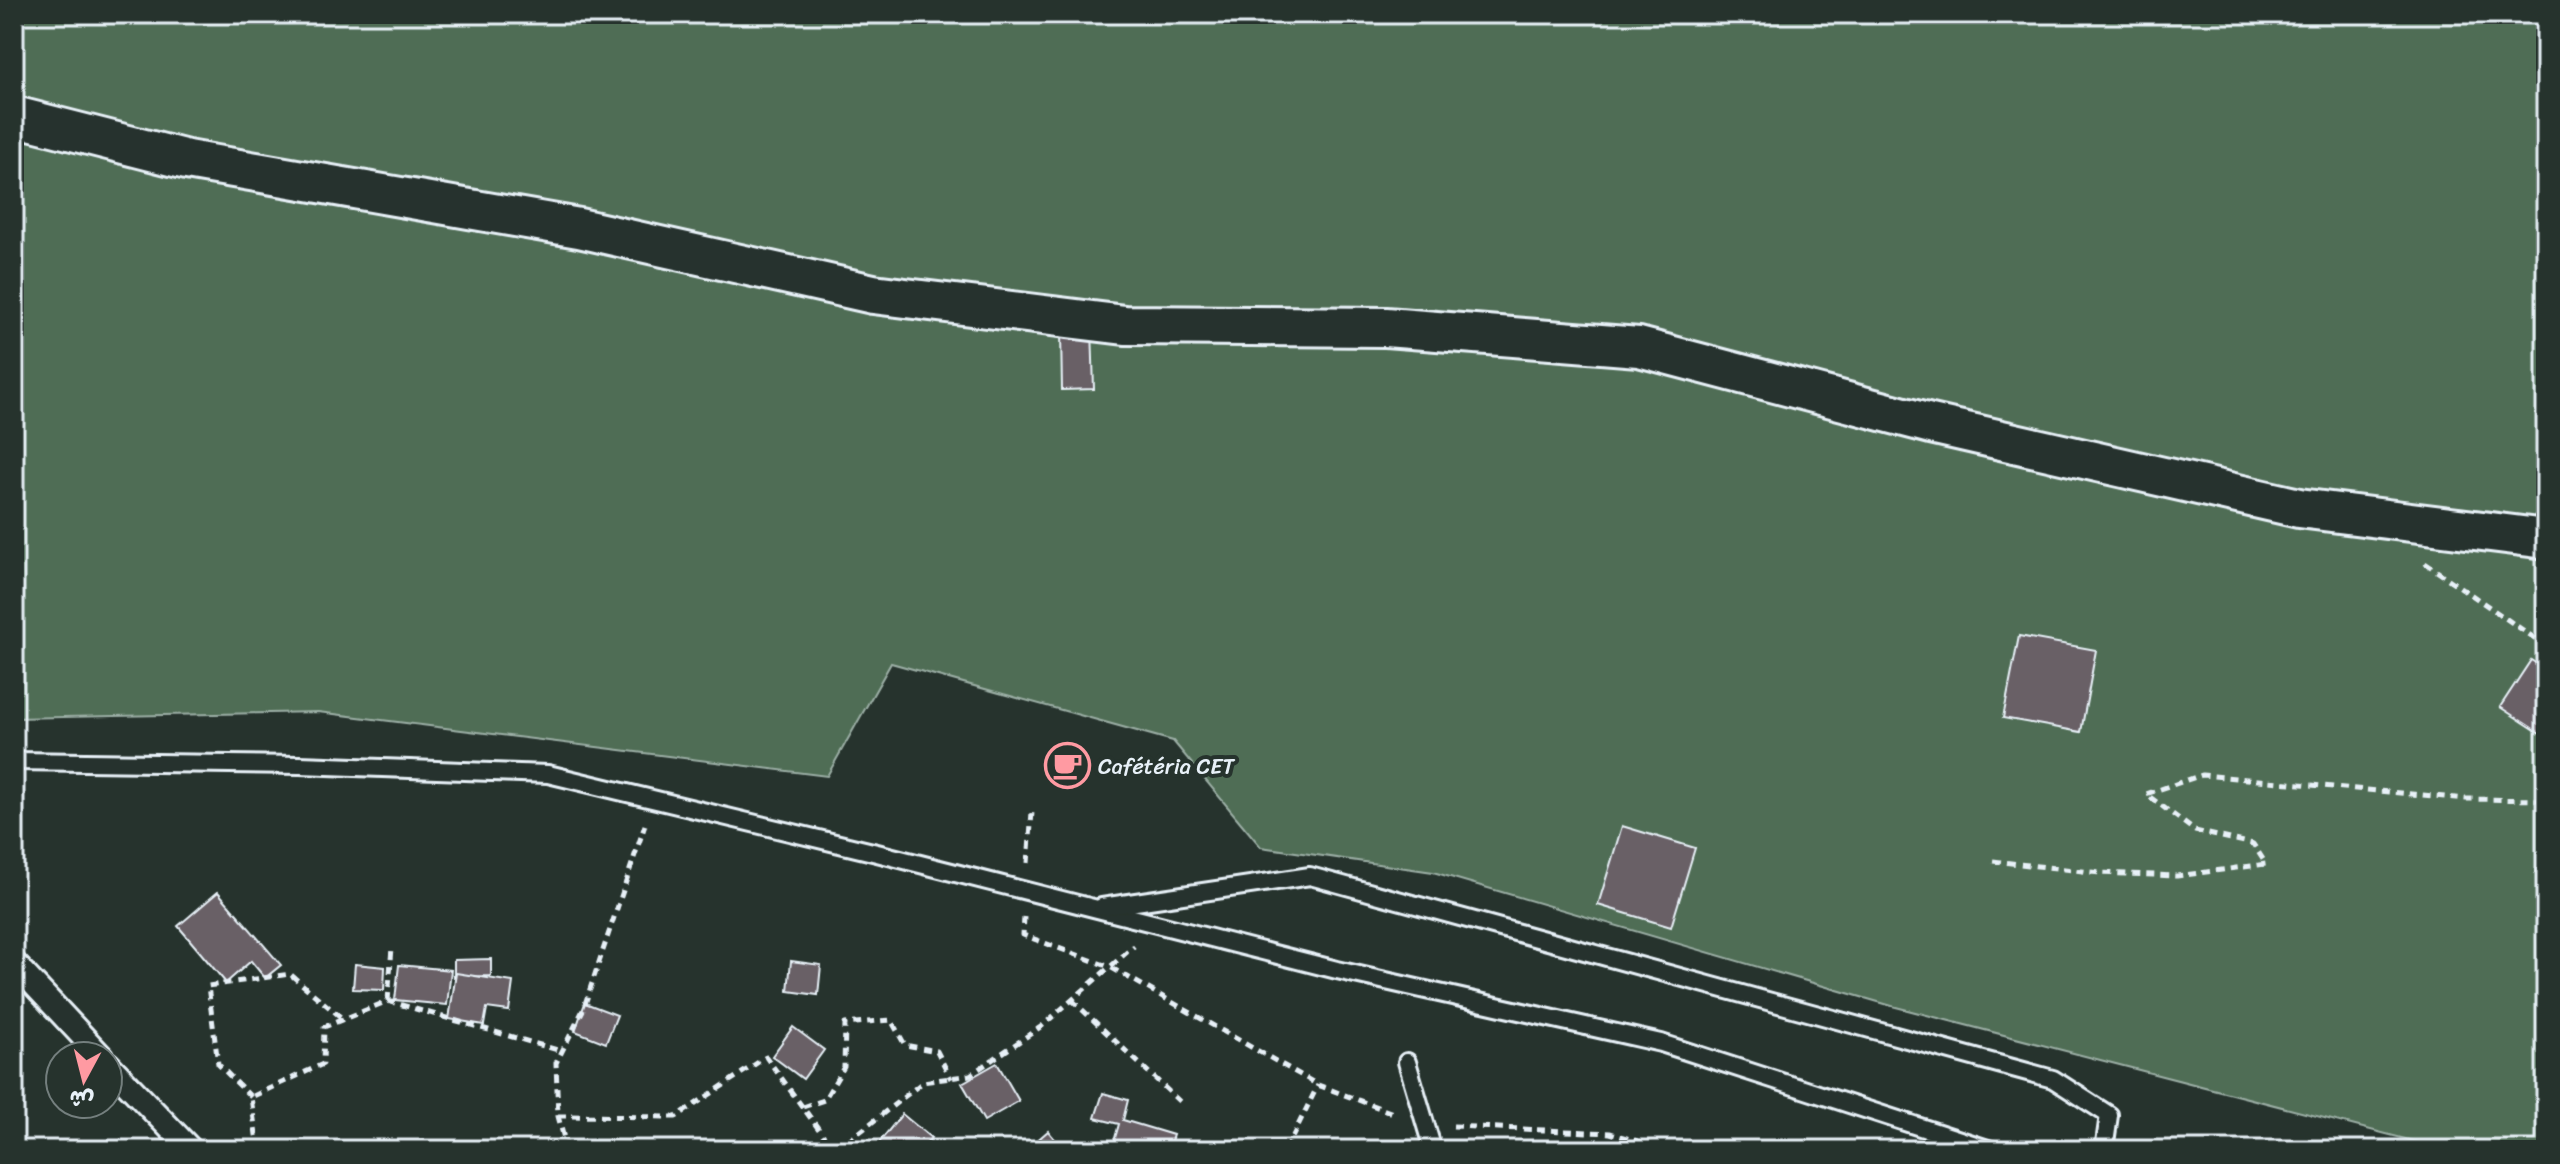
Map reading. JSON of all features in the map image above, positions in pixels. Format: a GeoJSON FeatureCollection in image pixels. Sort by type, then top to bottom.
{"type":"FeatureCollection","features":[{"type":"Feature","properties":{"kind":"street"},"geometry":{"type":"LineString","coordinates":[[14,116],[187,160],[579,228],[873,294],[1125,325],[1386,327],[1639,347],[1931,424],[2299,508],[2546,539]]}},
{"type":"Feature","properties":{"kind":"street"},"geometry":{"type":"LineString","coordinates":[[14,963],[86,1040]]}},
{"type":"Feature","properties":{"kind":"street"},"geometry":{"type":"LineString","coordinates":[[124,1081],[191,1150]]}},
{"type":"Feature","properties":{"kind":"lane"},"geometry":{"type":"LineString","coordinates":[[14,761],[300,765],[548,774],[1337,970],[1661,1043],[1991,1150]]}},
{"type":"Feature","properties":{"kind":"lane"},"geometry":{"type":"LineString","coordinates":[[1092,908],[1310,876],[2053,1079],[2109,1115],[2104,1150]]}},
{"type":"Feature","properties":{"kind":"lane"},"geometry":{"type":"LineString","coordinates":[[1407,1062],[1433,1150]]}},
{"type":"Feature","properties":{"kind":"path"},"geometry":{"type":"LineString","coordinates":[[2415,556],[2546,646]]}},
{"type":"Feature","properties":{"kind":"path"},"geometry":{"type":"LineString","coordinates":[[1993,861],[2100,873],[2177,876],[2266,864],[2253,844],[2195,831],[2146,794],[2202,775],[2466,799],[2546,800]]}},
{"type":"Feature","properties":{"kind":"path"},"geometry":{"type":"LineString","coordinates":[[567,1150],[558,1116],[556,1063],[583,1010],[654,799]]}},
{"type":"Feature","properties":{"kind":"path"},"geometry":{"type":"LineString","coordinates":[[1032,812],[1023,935],[1110,967],[1318,1085],[1426,1125],[1610,1133],[1668,1150]]}},
{"type":"Feature","properties":{"kind":"path"},"geometry":{"type":"LineString","coordinates":[[558,1116],[676,1117],[766,1057],[836,1150],[923,1082],[970,1075],[1042,1026],[1159,925]]}},
{"type":"Feature","properties":{"kind":"path"},"geometry":{"type":"LineString","coordinates":[[388,1001],[392,947]]}},
{"type":"Feature","properties":{"kind":"path"},"geometry":{"type":"LineString","coordinates":[[258,1150],[251,1097],[218,1064],[208,986],[290,974],[343,1019]]}},
{"type":"Feature","properties":{"kind":"path"},"geometry":{"type":"LineString","coordinates":[[1072,1000],[1181,1103]]}},
{"type":"Feature","properties":{"kind":"path"},"geometry":{"type":"LineString","coordinates":[[251,1097],[323,1064],[324,1027],[388,1001],[561,1051]]}},
{"type":"Feature","properties":{"kind":"path"},"geometry":{"type":"LineString","coordinates":[[803,1107],[824,1100],[844,1067],[845,1024],[891,1020],[905,1045],[937,1051],[951,1079]]}},
{"type":"Feature","properties":{"kind":"path"},"geometry":{"type":"LineString","coordinates":[[1286,1150],[1318,1085]]}},
{"type":"Feature","properties":{"kind":"green space"},"geometry":{"type":"Polygon","coordinates":[[[14,14],[2546,14],[2546,1150],[2448,1150],[1892,1006],[1433,872],[1261,847],[1173,741],[891,663],[827,776],[318,712],[14,718],[14,14]]]}},
{"type":"Feature","properties":{"kind":"building"},"geometry":{"type":"Polygon","coordinates":[[[1092,329],[1094,389],[1062,390],[1061,331],[1092,329]]]}},
{"type":"Feature","properties":{"kind":"building"},"geometry":{"type":"Polygon","coordinates":[[[2019,636],[2096,650],[2081,732],[2003,718],[2019,636]]]}},
{"type":"Feature","properties":{"kind":"building"},"geometry":{"type":"Polygon","coordinates":[[[2531,660],[2546,670],[2546,737],[2500,707],[2531,660]]]}},
{"type":"Feature","properties":{"kind":"building"},"geometry":{"type":"Polygon","coordinates":[[[1622,826],[1695,848],[1671,927],[1598,905],[1622,826]]]}},
{"type":"Feature","properties":{"kind":"building"},"geometry":{"type":"Polygon","coordinates":[[[218,892],[281,965],[265,978],[251,961],[226,983],[178,926],[218,892]]]}},
{"type":"Feature","properties":{"kind":"building"},"geometry":{"type":"Polygon","coordinates":[[[491,959],[491,976],[454,977],[454,960],[491,959]]]}},
{"type":"Feature","properties":{"kind":"building"},"geometry":{"type":"Polygon","coordinates":[[[791,961],[821,965],[818,995],[788,991],[791,961]]]}},
{"type":"Feature","properties":{"kind":"building"},"geometry":{"type":"Polygon","coordinates":[[[355,964],[385,967],[384,990],[353,989],[355,964]]]}},
{"type":"Feature","properties":{"kind":"building"},"geometry":{"type":"Polygon","coordinates":[[[399,965],[451,970],[447,1005],[395,1000],[399,965]]]}},
{"type":"Feature","properties":{"kind":"building"},"geometry":{"type":"Polygon","coordinates":[[[456,973],[513,982],[509,1011],[487,1008],[484,1025],[449,1019],[456,973]]]}},
{"type":"Feature","properties":{"kind":"building"},"geometry":{"type":"Polygon","coordinates":[[[585,1003],[617,1015],[606,1043],[575,1031],[585,1003]]]}},
{"type":"Feature","properties":{"kind":"building"},"geometry":{"type":"Polygon","coordinates":[[[793,1027],[824,1050],[803,1079],[772,1056],[793,1027]]]}},
{"type":"Feature","properties":{"kind":"building"},"geometry":{"type":"Polygon","coordinates":[[[997,1063],[1019,1101],[984,1121],[962,1083],[997,1063]]]}},
{"type":"Feature","properties":{"kind":"building"},"geometry":{"type":"Polygon","coordinates":[[[1103,1093],[1128,1100],[1123,1120],[1173,1135],[1168,1150],[1128,1150],[1113,1145],[1119,1124],[1095,1118],[1103,1093]]]}},
{"type":"Feature","properties":{"kind":"building"},"geometry":{"type":"Polygon","coordinates":[[[902,1114],[931,1138],[921,1150],[873,1150],[902,1114]]]}},
{"type":"Feature","properties":{"kind":"building"},"geometry":{"type":"Polygon","coordinates":[[[1048,1131],[1064,1150],[1026,1150],[1048,1131]]]}},
{"type":"Feature","properties":{"kind":"place","name":"Cafétéria CET"},"geometry":{"type":"Point","coordinates":[1067,766]}}]}
